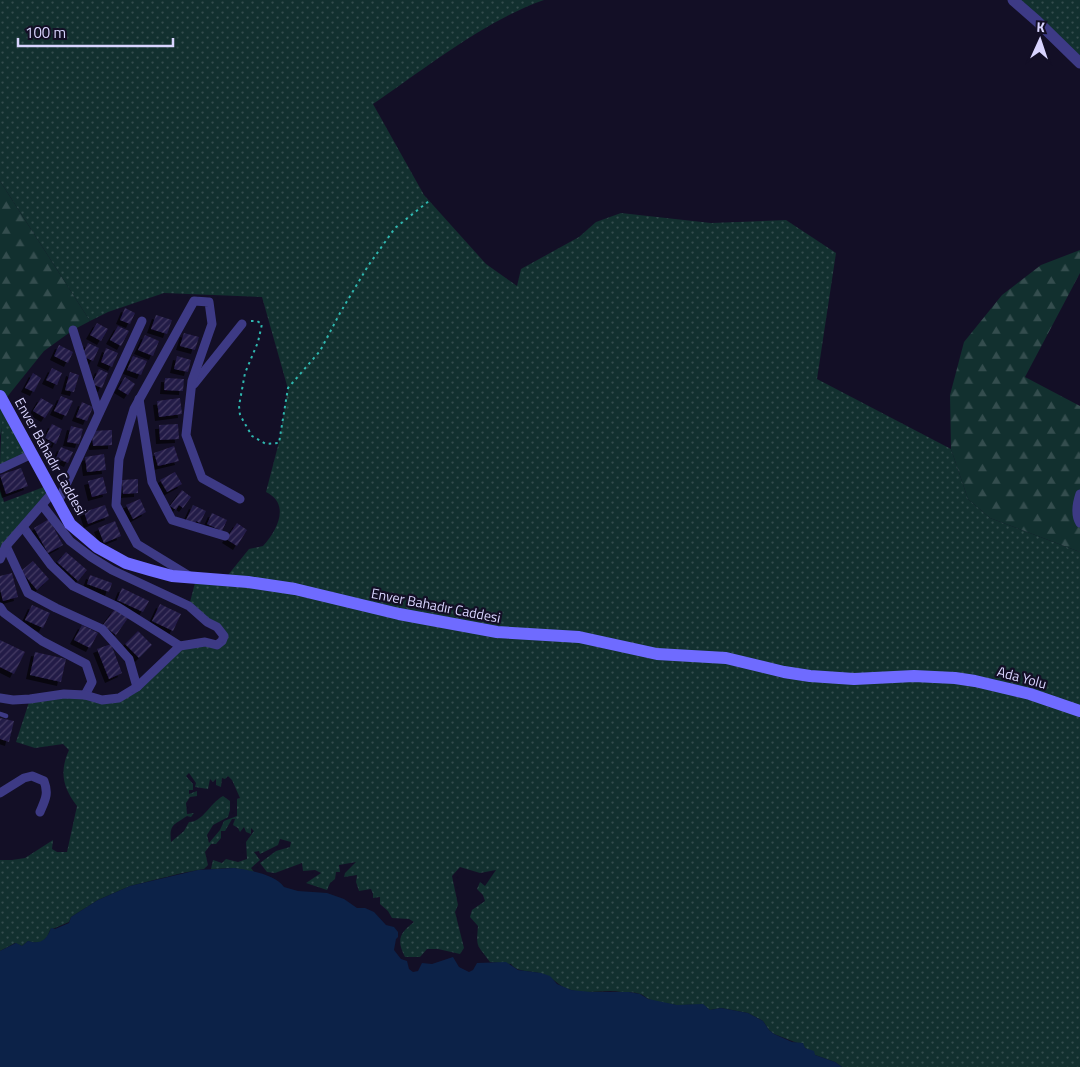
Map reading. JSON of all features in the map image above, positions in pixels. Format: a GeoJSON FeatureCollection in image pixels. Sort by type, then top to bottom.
{"type":"FeatureCollection","features":[{"type":"Feature","properties":{"kind":"main road","name":"Enver Bahadır Caddesi"},"geometry":{"type":"LineString","coordinates":[[0,396],[70,524],[98,547],[126,563],[172,576],[280,586],[399,614],[498,632],[579,637],[656,654],[726,658],[784,672],[810,676],[854,679],[914,676],[955,678]]}},
{"type":"Feature","properties":{"kind":"main road","name":"Ada Yolu"},"geometry":{"type":"LineString","coordinates":[[955,678],[1006,687],[1054,700],[1080,711]]}},
{"type":"Feature","properties":{"kind":"street"},"geometry":{"type":"LineString","coordinates":[[1012,0],[1037,21],[1080,63]]}},
{"type":"Feature","properties":{"kind":"street"},"geometry":{"type":"LineString","coordinates":[[196,579],[137,544],[116,505],[119,459],[134,408],[194,301],[209,302],[212,324],[192,387],[186,435],[202,478],[240,499]]}},
{"type":"Feature","properties":{"kind":"street"},"geometry":{"type":"LineString","coordinates":[[0,559],[6,546],[42,505],[55,497],[99,413],[142,321]]}},
{"type":"Feature","properties":{"kind":"street"},"geometry":{"type":"LineString","coordinates":[[192,387],[242,324]]}},
{"type":"Feature","properties":{"kind":"street"},"geometry":{"type":"LineString","coordinates":[[72,330],[99,413]]}},
{"type":"Feature","properties":{"kind":"street"},"geometry":{"type":"LineString","coordinates":[[139,399],[152,482],[172,520],[225,536]]}},
{"type":"Feature","properties":{"kind":"street"},"geometry":{"type":"LineString","coordinates":[[0,469],[32,454]]}},
{"type":"Feature","properties":{"kind":"street"},"geometry":{"type":"LineString","coordinates":[[1080,494],[1077,507],[1080,523]]}},
{"type":"Feature","properties":{"kind":"street"},"geometry":{"type":"LineString","coordinates":[[3,697],[30,700],[64,694],[85,695],[102,700],[119,698],[137,687],[180,646],[205,642],[217,645],[224,636],[218,627],[206,622],[189,606],[112,570],[70,541],[42,505]]}},
{"type":"Feature","properties":{"kind":"street"},"geometry":{"type":"LineString","coordinates":[[23,528],[51,565],[73,586],[118,606],[180,646]]}},
{"type":"Feature","properties":{"kind":"street"},"geometry":{"type":"LineString","coordinates":[[6,546],[28,593],[102,630],[129,659],[137,687]]}},
{"type":"Feature","properties":{"kind":"street"},"geometry":{"type":"LineString","coordinates":[[0,607],[4,613],[42,641],[86,664],[92,682],[85,695]]}},
{"type":"Feature","properties":{"kind":"street"},"geometry":{"type":"LineString","coordinates":[[0,792],[24,778],[32,776],[44,781],[47,790],[46,798],[40,812]]}},
{"type":"Feature","properties":{"kind":"lane"},"geometry":{"type":"LineString","coordinates":[[0,714],[6,716]]}},
{"type":"Feature","properties":{"kind":"path"},"geometry":{"type":"LineString","coordinates":[[242,324],[257,320],[262,324],[258,342],[245,373],[239,406],[240,415],[252,436],[266,444],[279,442],[288,388],[320,351],[368,266],[395,228],[429,201]]}},
{"type":"Feature","properties":{"kind":"green space"},"geometry":{"type":"Polygon","coordinates":[[[0,0],[544,0],[499,20],[456,46],[373,104],[424,195],[486,264],[517,286],[521,269],[579,237],[596,222],[621,213],[711,223],[786,220],[836,253],[817,379],[951,449],[968,499],[990,518],[1080,552],[1080,1067],[842,1067],[835,1062],[815,1055],[800,1044],[774,1034],[763,1021],[748,1013],[721,1008],[710,1010],[698,1005],[666,1004],[650,1000],[641,994],[633,992],[584,992],[567,989],[542,974],[517,969],[511,964],[490,962],[480,949],[477,943],[478,926],[470,917],[472,910],[485,901],[483,895],[477,889],[480,882],[485,886],[496,870],[480,873],[460,867],[452,876],[458,905],[455,912],[464,948],[460,954],[438,949],[427,949],[420,957],[405,957],[400,941],[401,937],[405,930],[414,922],[409,919],[392,918],[388,911],[380,904],[380,897],[373,898],[371,889],[359,891],[356,882],[357,875],[344,877],[345,873],[356,862],[339,865],[340,872],[336,872],[335,879],[330,883],[327,890],[306,883],[321,873],[315,870],[303,871],[302,863],[275,873],[267,872],[260,863],[276,851],[290,847],[291,842],[280,839],[278,845],[260,854],[259,851],[254,852],[260,860],[251,868],[254,872],[234,868],[211,869],[213,860],[222,863],[226,859],[238,862],[247,859],[246,842],[254,831],[251,828],[251,834],[246,832],[244,827],[240,832],[233,825],[235,819],[232,819],[225,831],[221,831],[221,838],[216,844],[211,844],[205,852],[208,865],[204,869],[130,886],[98,900],[71,917],[69,922],[50,930],[42,942],[28,941],[22,946],[15,943],[0,951],[0,860],[25,858],[53,840],[52,849],[57,852],[67,852],[77,806],[68,793],[63,773],[69,750],[63,744],[35,748],[16,742],[30,699],[64,694],[119,698],[180,646],[212,644],[224,636],[189,606],[196,579],[224,580],[249,549],[263,546],[277,525],[280,510],[278,503],[274,497],[266,492],[279,442],[288,389],[262,297],[164,293],[108,312],[90,321],[0,181],[0,0]],[[189,773],[186,776],[193,784],[193,790],[189,790],[189,794],[197,791],[197,796],[190,797],[186,803],[187,814],[194,813],[191,817],[187,816],[173,826],[171,842],[184,831],[189,822],[202,816],[223,796],[230,801],[228,817],[213,825],[207,835],[209,843],[220,830],[224,821],[237,816],[237,799],[240,798],[232,780],[228,776],[225,779],[222,778],[221,787],[216,785],[216,779],[213,782],[210,779],[208,789],[195,787],[196,783],[189,773]]]}},
{"type":"Feature","properties":{"kind":"green space"},"geometry":{"type":"Polygon","coordinates":[[[1013,0],[1080,0],[1080,63],[1013,0]]]}},
{"type":"Feature","properties":{"kind":"green space"},"geometry":{"type":"Polygon","coordinates":[[[0,181],[90,321],[73,330],[44,351],[3,402],[0,436],[0,181]]]}},
{"type":"Feature","properties":{"kind":"green space"},"geometry":{"type":"Polygon","coordinates":[[[1080,250],[1080,273],[1025,377],[1080,406],[1080,552],[990,518],[968,499],[951,449],[950,395],[964,342],[1002,295],[1041,265],[1080,250]]]}},
{"type":"Feature","properties":{"kind":"green space"},"geometry":{"type":"Polygon","coordinates":[[[3,402],[32,454],[0,469],[1,444],[3,402]]]}},
{"type":"Feature","properties":{"kind":"green space"},"geometry":{"type":"Polygon","coordinates":[[[49,485],[53,492],[0,559],[0,489],[4,502],[49,485]]]}},
{"type":"Feature","properties":{"kind":"water"},"geometry":{"type":"Polygon","coordinates":[[[234,868],[262,874],[275,879],[284,887],[298,891],[327,893],[344,899],[357,908],[365,908],[374,912],[386,925],[394,927],[398,932],[394,950],[401,959],[407,961],[409,969],[413,972],[418,971],[422,963],[432,964],[453,957],[459,967],[469,972],[473,970],[477,963],[506,962],[518,970],[550,976],[557,984],[571,990],[629,992],[640,994],[648,999],[677,1005],[703,1004],[710,1010],[721,1008],[748,1013],[763,1021],[774,1034],[792,1042],[803,1043],[805,1048],[814,1051],[815,1055],[835,1062],[842,1067],[0,1067],[0,951],[16,943],[22,946],[28,941],[39,942],[47,936],[51,928],[55,929],[69,923],[71,917],[98,900],[130,886],[198,870],[234,868]]]}},
{"type":"Feature","properties":{"kind":"building"},"geometry":{"type":"Polygon","coordinates":[[[125,308],[135,313],[130,324],[120,320],[125,308]]]}},
{"type":"Feature","properties":{"kind":"building"},"geometry":{"type":"Polygon","coordinates":[[[156,315],[172,320],[167,334],[151,329],[156,315]]]}},
{"type":"Feature","properties":{"kind":"building"},"geometry":{"type":"Polygon","coordinates":[[[97,323],[108,329],[101,341],[90,335],[97,323]]]}},
{"type":"Feature","properties":{"kind":"building"},"geometry":{"type":"Polygon","coordinates":[[[118,326],[129,331],[121,346],[110,340],[118,326]]]}},
{"type":"Feature","properties":{"kind":"building"},"geometry":{"type":"Polygon","coordinates":[[[184,333],[199,337],[195,350],[180,346],[184,333]]]}},
{"type":"Feature","properties":{"kind":"building"},"geometry":{"type":"Polygon","coordinates":[[[145,335],[159,341],[153,356],[138,350],[145,335]]]}},
{"type":"Feature","properties":{"kind":"building"},"geometry":{"type":"Polygon","coordinates":[[[88,343],[99,348],[93,361],[82,356],[88,343]]]}},
{"type":"Feature","properties":{"kind":"building"},"geometry":{"type":"Polygon","coordinates":[[[59,345],[73,352],[68,363],[54,356],[59,345]]]}},
{"type":"Feature","properties":{"kind":"building"},"geometry":{"type":"Polygon","coordinates":[[[106,348],[118,353],[112,367],[101,362],[106,348]]]}},
{"type":"Feature","properties":{"kind":"building"},"geometry":{"type":"Polygon","coordinates":[[[133,356],[147,361],[141,375],[127,370],[133,356]]]}},
{"type":"Feature","properties":{"kind":"building"},"geometry":{"type":"Polygon","coordinates":[[[177,356],[191,360],[188,372],[174,369],[177,356]]]}},
{"type":"Feature","properties":{"kind":"building"},"geometry":{"type":"Polygon","coordinates":[[[52,368],[62,373],[57,385],[46,380],[52,368]]]}},
{"type":"Feature","properties":{"kind":"building"},"geometry":{"type":"Polygon","coordinates":[[[99,369],[108,373],[102,388],[92,384],[99,369]]]}},
{"type":"Feature","properties":{"kind":"building"},"geometry":{"type":"Polygon","coordinates":[[[70,372],[79,375],[74,392],[65,390],[70,372]]]}},
{"type":"Feature","properties":{"kind":"building"},"geometry":{"type":"Polygon","coordinates":[[[33,373],[41,378],[34,392],[25,388],[33,373]]]}},
{"type":"Feature","properties":{"kind":"building"},"geometry":{"type":"Polygon","coordinates":[[[125,377],[135,384],[128,395],[118,389],[125,377]]]}},
{"type":"Feature","properties":{"kind":"building"},"geometry":{"type":"Polygon","coordinates":[[[165,378],[184,379],[183,391],[164,390],[165,378]]]}},
{"type":"Feature","properties":{"kind":"building"},"geometry":{"type":"Polygon","coordinates":[[[61,396],[73,401],[66,416],[54,411],[61,396]]]}},
{"type":"Feature","properties":{"kind":"building"},"geometry":{"type":"Polygon","coordinates":[[[41,398],[53,405],[45,418],[33,411],[41,398]]]}},
{"type":"Feature","properties":{"kind":"building"},"geometry":{"type":"Polygon","coordinates":[[[180,398],[182,414],[159,417],[157,401],[180,398]]]}},
{"type":"Feature","properties":{"kind":"building"},"geometry":{"type":"Polygon","coordinates":[[[82,402],[93,407],[87,421],[76,417],[82,402]]]}},
{"type":"Feature","properties":{"kind":"building"},"geometry":{"type":"Polygon","coordinates":[[[52,424],[62,429],[56,444],[45,438],[52,424]]]}},
{"type":"Feature","properties":{"kind":"building"},"geometry":{"type":"Polygon","coordinates":[[[178,424],[179,439],[160,440],[159,425],[178,424]]]}},
{"type":"Feature","properties":{"kind":"building"},"geometry":{"type":"Polygon","coordinates":[[[71,426],[83,429],[79,444],[67,442],[71,426]]]}},
{"type":"Feature","properties":{"kind":"building"},"geometry":{"type":"Polygon","coordinates":[[[112,430],[112,445],[93,446],[92,431],[112,430]]]}},
{"type":"Feature","properties":{"kind":"building"},"geometry":{"type":"Polygon","coordinates":[[[174,446],[179,461],[158,466],[154,453],[174,446]]]}},
{"type":"Feature","properties":{"kind":"building"},"geometry":{"type":"Polygon","coordinates":[[[61,447],[73,452],[68,463],[56,458],[61,447]]]}},
{"type":"Feature","properties":{"kind":"building"},"geometry":{"type":"Polygon","coordinates":[[[104,454],[106,470],[87,472],[85,457],[104,454]]]}},
{"type":"Feature","properties":{"kind":"building"},"geometry":{"type":"Polygon","coordinates":[[[21,468],[28,486],[6,494],[0,475],[21,468]]]}},
{"type":"Feature","properties":{"kind":"building"},"geometry":{"type":"Polygon","coordinates":[[[175,472],[182,484],[167,492],[160,480],[175,472]]]}},
{"type":"Feature","properties":{"kind":"building"},"geometry":{"type":"Polygon","coordinates":[[[103,477],[107,493],[92,497],[88,481],[103,477]]]}},
{"type":"Feature","properties":{"kind":"building"},"geometry":{"type":"Polygon","coordinates":[[[138,479],[138,493],[123,494],[122,480],[138,479]]]}},
{"type":"Feature","properties":{"kind":"building"},"geometry":{"type":"Polygon","coordinates":[[[182,490],[191,497],[183,508],[179,505],[176,510],[170,506],[182,490]]]}},
{"type":"Feature","properties":{"kind":"building"},"geometry":{"type":"Polygon","coordinates":[[[140,499],[146,512],[133,519],[126,505],[140,499]]]}},
{"type":"Feature","properties":{"kind":"building"},"geometry":{"type":"Polygon","coordinates":[[[105,505],[109,516],[88,524],[84,512],[105,505]]]}},
{"type":"Feature","properties":{"kind":"building"},"geometry":{"type":"Polygon","coordinates":[[[193,505],[206,511],[200,523],[196,521],[195,524],[186,520],[193,505]]]}},
{"type":"Feature","properties":{"kind":"building"},"geometry":{"type":"Polygon","coordinates":[[[212,513],[227,520],[222,531],[207,524],[212,513]]]}},
{"type":"Feature","properties":{"kind":"building"},"geometry":{"type":"Polygon","coordinates":[[[49,519],[63,545],[48,553],[34,528],[49,519]]]}},
{"type":"Feature","properties":{"kind":"building"},"geometry":{"type":"Polygon","coordinates":[[[115,521],[121,536],[104,543],[98,528],[115,521]]]}},
{"type":"Feature","properties":{"kind":"building"},"geometry":{"type":"Polygon","coordinates":[[[237,523],[247,530],[237,546],[226,539],[237,523]]]}},
{"type":"Feature","properties":{"kind":"building"},"geometry":{"type":"Polygon","coordinates":[[[66,552],[87,570],[78,581],[57,562],[66,552]]]}},
{"type":"Feature","properties":{"kind":"building"},"geometry":{"type":"Polygon","coordinates":[[[33,561],[49,579],[37,590],[21,571],[33,561]]]}},
{"type":"Feature","properties":{"kind":"building"},"geometry":{"type":"Polygon","coordinates":[[[12,573],[18,597],[3,601],[0,589],[0,576],[12,573]]]}},
{"type":"Feature","properties":{"kind":"building"},"geometry":{"type":"Polygon","coordinates":[[[90,575],[112,583],[109,592],[87,584],[90,575]]]}},
{"type":"Feature","properties":{"kind":"building"},"geometry":{"type":"Polygon","coordinates":[[[122,588],[149,601],[143,612],[117,600],[122,588]]]}},
{"type":"Feature","properties":{"kind":"building"},"geometry":{"type":"Polygon","coordinates":[[[160,604],[181,614],[173,631],[152,621],[160,604]]]}},
{"type":"Feature","properties":{"kind":"building"},"geometry":{"type":"Polygon","coordinates":[[[32,605],[50,613],[43,628],[25,620],[32,605]]]}},
{"type":"Feature","properties":{"kind":"building"},"geometry":{"type":"Polygon","coordinates":[[[115,609],[128,618],[116,635],[103,625],[115,609]]]}},
{"type":"Feature","properties":{"kind":"building"},"geometry":{"type":"Polygon","coordinates":[[[82,625],[98,633],[90,648],[74,640],[82,625]]]}},
{"type":"Feature","properties":{"kind":"building"},"geometry":{"type":"Polygon","coordinates":[[[138,631],[152,645],[139,658],[125,644],[138,631]]]}},
{"type":"Feature","properties":{"kind":"building"},"geometry":{"type":"Polygon","coordinates":[[[0,640],[25,652],[14,674],[0,667],[0,640]]]}},
{"type":"Feature","properties":{"kind":"building"},"geometry":{"type":"Polygon","coordinates":[[[111,644],[122,673],[109,679],[97,649],[111,644]]]}},
{"type":"Feature","properties":{"kind":"building"},"geometry":{"type":"Polygon","coordinates":[[[35,652],[66,659],[61,682],[30,675],[35,652]]]}},
{"type":"Feature","properties":{"kind":"building"},"geometry":{"type":"Polygon","coordinates":[[[0,718],[14,721],[9,742],[0,739],[0,718]]]}}]}
